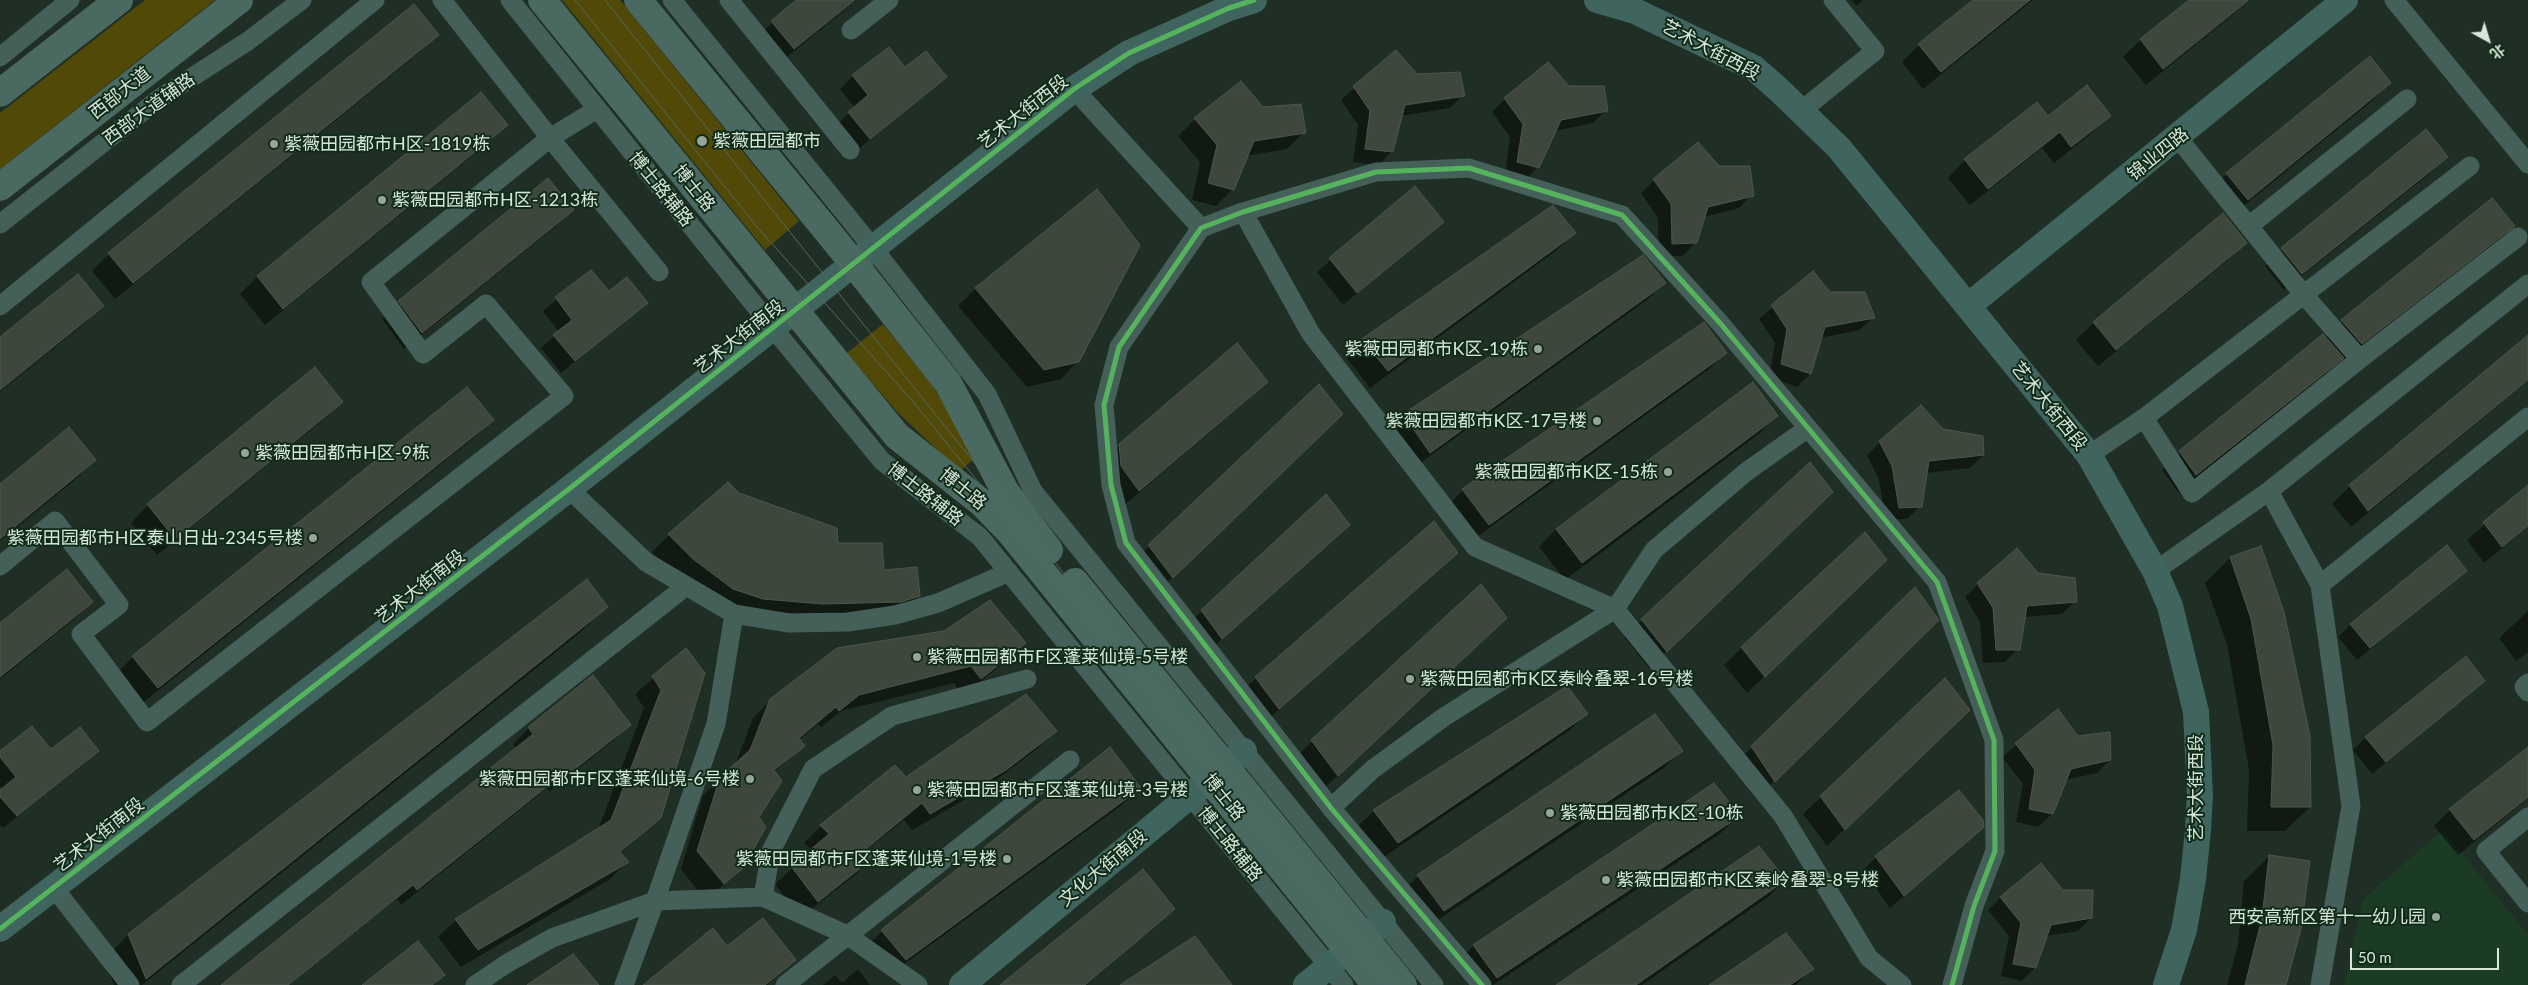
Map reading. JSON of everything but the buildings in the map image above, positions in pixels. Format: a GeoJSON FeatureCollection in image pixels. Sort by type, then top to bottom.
{"type":"FeatureCollection","features":[{"type":"Feature","properties":{"kind":"main road"},"geometry":{"type":"LineString","coordinates":[[0,93],[119,0]]}},
{"type":"Feature","properties":{"kind":"main road","name":"西部大道"},"geometry":{"type":"LineString","coordinates":[[0,187],[239,0]]}},
{"type":"Feature","properties":{"kind":"main road","name":"博士路"},"geometry":{"type":"LineString","coordinates":[[542,0],[897,436],[982,503],[1010,532],[1218,773]]}},
{"type":"Feature","properties":{"kind":"main road","name":"博士路"},"geometry":{"type":"LineString","coordinates":[[638,0],[863,256],[948,383],[1005,491],[1354,952],[1376,985]]}},
{"type":"Feature","properties":{"kind":"main road","name":"博士路"},"geometry":{"type":"LineString","coordinates":[[1354,952],[1403,985]]}},
{"type":"Feature","properties":{"kind":"street"},"geometry":{"type":"LineString","coordinates":[[0,56],[70,0]]}},
{"type":"Feature","properties":{"kind":"street","name":"西部大道辅路"},"geometry":{"type":"LineString","coordinates":[[0,224],[160,98],[248,41],[302,0]]}},
{"type":"Feature","properties":{"kind":"street"},"geometry":{"type":"LineString","coordinates":[[0,306],[375,0]]}},
{"type":"Feature","properties":{"kind":"street"},"geometry":{"type":"LineString","coordinates":[[442,0],[550,138],[660,272]]}},
{"type":"Feature","properties":{"kind":"street","name":"博士路辅路"},"geometry":{"type":"LineString","coordinates":[[510,0],[882,461],[980,537],[1009,572],[1218,773],[1354,952],[1434,985]]}},
{"type":"Feature","properties":{"kind":"street"},"geometry":{"type":"LineString","coordinates":[[672,0],[863,256]]}},
{"type":"Feature","properties":{"kind":"street"},"geometry":{"type":"LineString","coordinates":[[729,0],[850,150]]}},
{"type":"Feature","properties":{"kind":"street"},"geometry":{"type":"LineString","coordinates":[[851,30],[890,0]]}},
{"type":"Feature","properties":{"kind":"street","name":"艺术大街西段"},"geometry":{"type":"LineString","coordinates":[[863,256],[1074,89],[1128,53],[1195,23],[1254,0]]}},
{"type":"Feature","properties":{"kind":"street","name":"艺术大街西段"},"geometry":{"type":"LineString","coordinates":[[1596,0],[1635,11],[1754,68],[1801,110],[1839,148],[2089,455],[2155,571],[2170,606],[2196,712],[2200,796],[2193,879],[2184,930],[2166,985]]}},
{"type":"Feature","properties":{"kind":"street"},"geometry":{"type":"LineString","coordinates":[[1801,110],[1875,52],[1833,0]]}},
{"type":"Feature","properties":{"kind":"street","name":"锦业四路"},"geometry":{"type":"LineString","coordinates":[[1968,306],[2178,138],[2346,0]]}},
{"type":"Feature","properties":{"kind":"street"},"geometry":{"type":"LineString","coordinates":[[2394,0],[2528,164]]}},
{"type":"Feature","properties":{"kind":"street"},"geometry":{"type":"LineString","coordinates":[[1074,89],[1201,228]]}},
{"type":"Feature","properties":{"kind":"street"},"geometry":{"type":"LineString","coordinates":[[2249,226],[2407,99]]}},
{"type":"Feature","properties":{"kind":"street"},"geometry":{"type":"LineString","coordinates":[[0,566],[55,521],[119,605],[81,634],[147,722],[564,396],[486,304],[423,354],[371,282],[550,138],[597,108]]}},
{"type":"Feature","properties":{"kind":"street"},"geometry":{"type":"LineString","coordinates":[[2178,138],[2304,294],[2360,359]]}},
{"type":"Feature","properties":{"kind":"street"},"geometry":{"type":"LineString","coordinates":[[2089,455],[2144,418],[2470,166]]}},
{"type":"Feature","properties":{"kind":"street"},"geometry":{"type":"LineString","coordinates":[[1482,985],[1332,808],[1126,543],[1111,485],[1104,405],[1119,347],[1201,228],[1243,212],[1376,172],[1469,168],[1622,215],[1720,322],[1938,582],[1994,740],[1995,851],[1974,906],[1952,985]]}},
{"type":"Feature","properties":{"kind":"street"},"geometry":{"type":"LineString","coordinates":[[1243,212],[1311,334],[1475,546],[1616,609],[1783,816],[1869,958],[1902,985]]}},
{"type":"Feature","properties":{"kind":"street"},"geometry":{"type":"LineString","coordinates":[[2144,418],[2192,492],[2518,237]]}},
{"type":"Feature","properties":{"kind":"street","name":"艺术大街南段"},"geometry":{"type":"LineString","coordinates":[[1,926],[54,888],[569,489],[863,256]]}},
{"type":"Feature","properties":{"kind":"street"},"geometry":{"type":"LineString","coordinates":[[2155,571],[2269,491],[2528,284]]}},
{"type":"Feature","properties":{"kind":"street"},"geometry":{"type":"LineString","coordinates":[[2320,585],[2528,417]]}},
{"type":"Feature","properties":{"kind":"street"},"geometry":{"type":"LineString","coordinates":[[1332,808],[1373,770],[1444,717],[1616,609],[1654,550],[1746,472],[1808,428]]}},
{"type":"Feature","properties":{"kind":"street"},"geometry":{"type":"LineString","coordinates":[[569,489],[646,562],[685,587],[734,614],[789,623],[848,622],[895,615],[938,603],[1009,572]]}},
{"type":"Feature","properties":{"kind":"street"},"geometry":{"type":"LineString","coordinates":[[2269,491],[2320,585],[2351,806],[2320,985]]}},
{"type":"Feature","properties":{"kind":"street"},"geometry":{"type":"LineString","coordinates":[[181,985],[685,587]]}},
{"type":"Feature","properties":{"kind":"street"},"geometry":{"type":"LineString","coordinates":[[624,985],[656,901],[716,724],[734,614]]}},
{"type":"Feature","properties":{"kind":"street"},"geometry":{"type":"LineString","coordinates":[[764,897],[771,851],[813,769],[892,716],[1027,678]]}},
{"type":"Feature","properties":{"kind":"street"},"geometry":{"type":"LineString","coordinates":[[2528,683],[2524,687],[2528,692]]}},
{"type":"Feature","properties":{"kind":"street"},"geometry":{"type":"LineString","coordinates":[[785,985],[1070,760]]}},
{"type":"Feature","properties":{"kind":"street","name":"文化大街南段"},"geometry":{"type":"LineString","coordinates":[[962,985],[1218,773]]}},
{"type":"Feature","properties":{"kind":"street"},"geometry":{"type":"LineString","coordinates":[[2528,817],[2486,851],[2528,904]]}},
{"type":"Feature","properties":{"kind":"street"},"geometry":{"type":"LineString","coordinates":[[54,888],[130,985]]}},
{"type":"Feature","properties":{"kind":"street"},"geometry":{"type":"LineString","coordinates":[[475,985],[506,964],[552,938],[656,901],[764,897],[846,935],[918,985]]}},
{"type":"Feature","properties":{"kind":"street"},"geometry":{"type":"LineString","coordinates":[[1306,985],[1354,952]]}},
{"type":"Feature","properties":{"kind":"shaded area"},"geometry":{"type":"Polygon","coordinates":[[[145,0],[215,0],[0,169],[0,113],[145,0]]]}},
{"type":"Feature","properties":{"kind":"shaded area"},"geometry":{"type":"Polygon","coordinates":[[[562,0],[620,0],[799,221],[765,250],[562,0]]]}},
{"type":"Feature","properties":{"kind":"shaded area"},"geometry":{"type":"Polygon","coordinates":[[[883,324],[932,385],[977,456],[960,471],[897,412],[847,353],[883,324]]]}},
{"type":"Feature","properties":{"kind":"shaded area","name":"西安高新区第十一幼儿园"},"geometry":{"type":"Polygon","coordinates":[[[2443,830],[2528,935],[2528,985],[2344,985],[2363,899],[2443,830]]]}},
{"type":"Feature","properties":{"kind":"tram line"},"geometry":{"type":"LineString","coordinates":[[575,0],[758,228],[915,404],[1386,985]]}},
{"type":"Feature","properties":{"kind":"tram line"},"geometry":{"type":"LineString","coordinates":[[605,0],[923,399],[1396,985]]}},
{"type":"Feature","properties":{"kind":"cycle path"},"geometry":{"type":"LineString","coordinates":[[0,929],[569,489],[1074,89],[1129,53],[1229,8],[1254,0]]}},
{"type":"Feature","properties":{"kind":"cycle path"},"geometry":{"type":"LineString","coordinates":[[1482,985],[1331,808],[1126,543],[1111,485],[1104,405],[1119,347],[1201,228],[1243,212],[1376,172],[1469,168],[1622,215],[1720,323],[1937,582],[1994,740],[1995,851],[1974,906],[1952,985]]}},
{"type":"Feature","properties":{"kind":"place","name":"紫薇田园都市"},"geometry":{"type":"Point","coordinates":[702,141]}},
{"type":"Feature","properties":{"kind":"place","name":"紫薇田园都市H区-1819栋"},"geometry":{"type":"Point","coordinates":[274,144]}},
{"type":"Feature","properties":{"kind":"place","name":"紫薇田园都市H区-1213栋"},"geometry":{"type":"Point","coordinates":[382,200]}},
{"type":"Feature","properties":{"kind":"place","name":"紫薇田园都市K区-19栋"},"geometry":{"type":"Point","coordinates":[1538,349]}},
{"type":"Feature","properties":{"kind":"place","name":"紫薇田园都市K区-17号楼"},"geometry":{"type":"Point","coordinates":[1597,421]}},
{"type":"Feature","properties":{"kind":"place","name":"紫薇田园都市H区-9栋"},"geometry":{"type":"Point","coordinates":[245,453]}},
{"type":"Feature","properties":{"kind":"place","name":"紫薇田园都市K区-15栋"},"geometry":{"type":"Point","coordinates":[1668,472]}},
{"type":"Feature","properties":{"kind":"place","name":"紫薇田园都市H区泰山日出-2345号楼"},"geometry":{"type":"Point","coordinates":[313,538]}},
{"type":"Feature","properties":{"kind":"place","name":"紫薇田园都市F区蓬莱仙境-5号楼"},"geometry":{"type":"Point","coordinates":[917,657]}},
{"type":"Feature","properties":{"kind":"place","name":"紫薇田园都市K区秦岭叠翠-16号楼"},"geometry":{"type":"Point","coordinates":[1410,679]}},
{"type":"Feature","properties":{"kind":"place","name":"紫薇田园都市F区蓬莱仙境-6号楼"},"geometry":{"type":"Point","coordinates":[750,779]}},
{"type":"Feature","properties":{"kind":"place","name":"紫薇田园都市F区蓬莱仙境-3号楼"},"geometry":{"type":"Point","coordinates":[917,790]}},
{"type":"Feature","properties":{"kind":"place","name":"紫薇田园都市K区-10栋"},"geometry":{"type":"Point","coordinates":[1550,813]}},
{"type":"Feature","properties":{"kind":"place","name":"紫薇田园都市F区蓬莱仙境-1号楼"},"geometry":{"type":"Point","coordinates":[1007,859]}},
{"type":"Feature","properties":{"kind":"place","name":"紫薇田园都市K区秦岭叠翠-8号楼"},"geometry":{"type":"Point","coordinates":[1606,880]}},
{"type":"Feature","properties":{"kind":"place","name":"西安高新区第十一幼儿园"},"geometry":{"type":"Point","coordinates":[2436,917]}}]}
